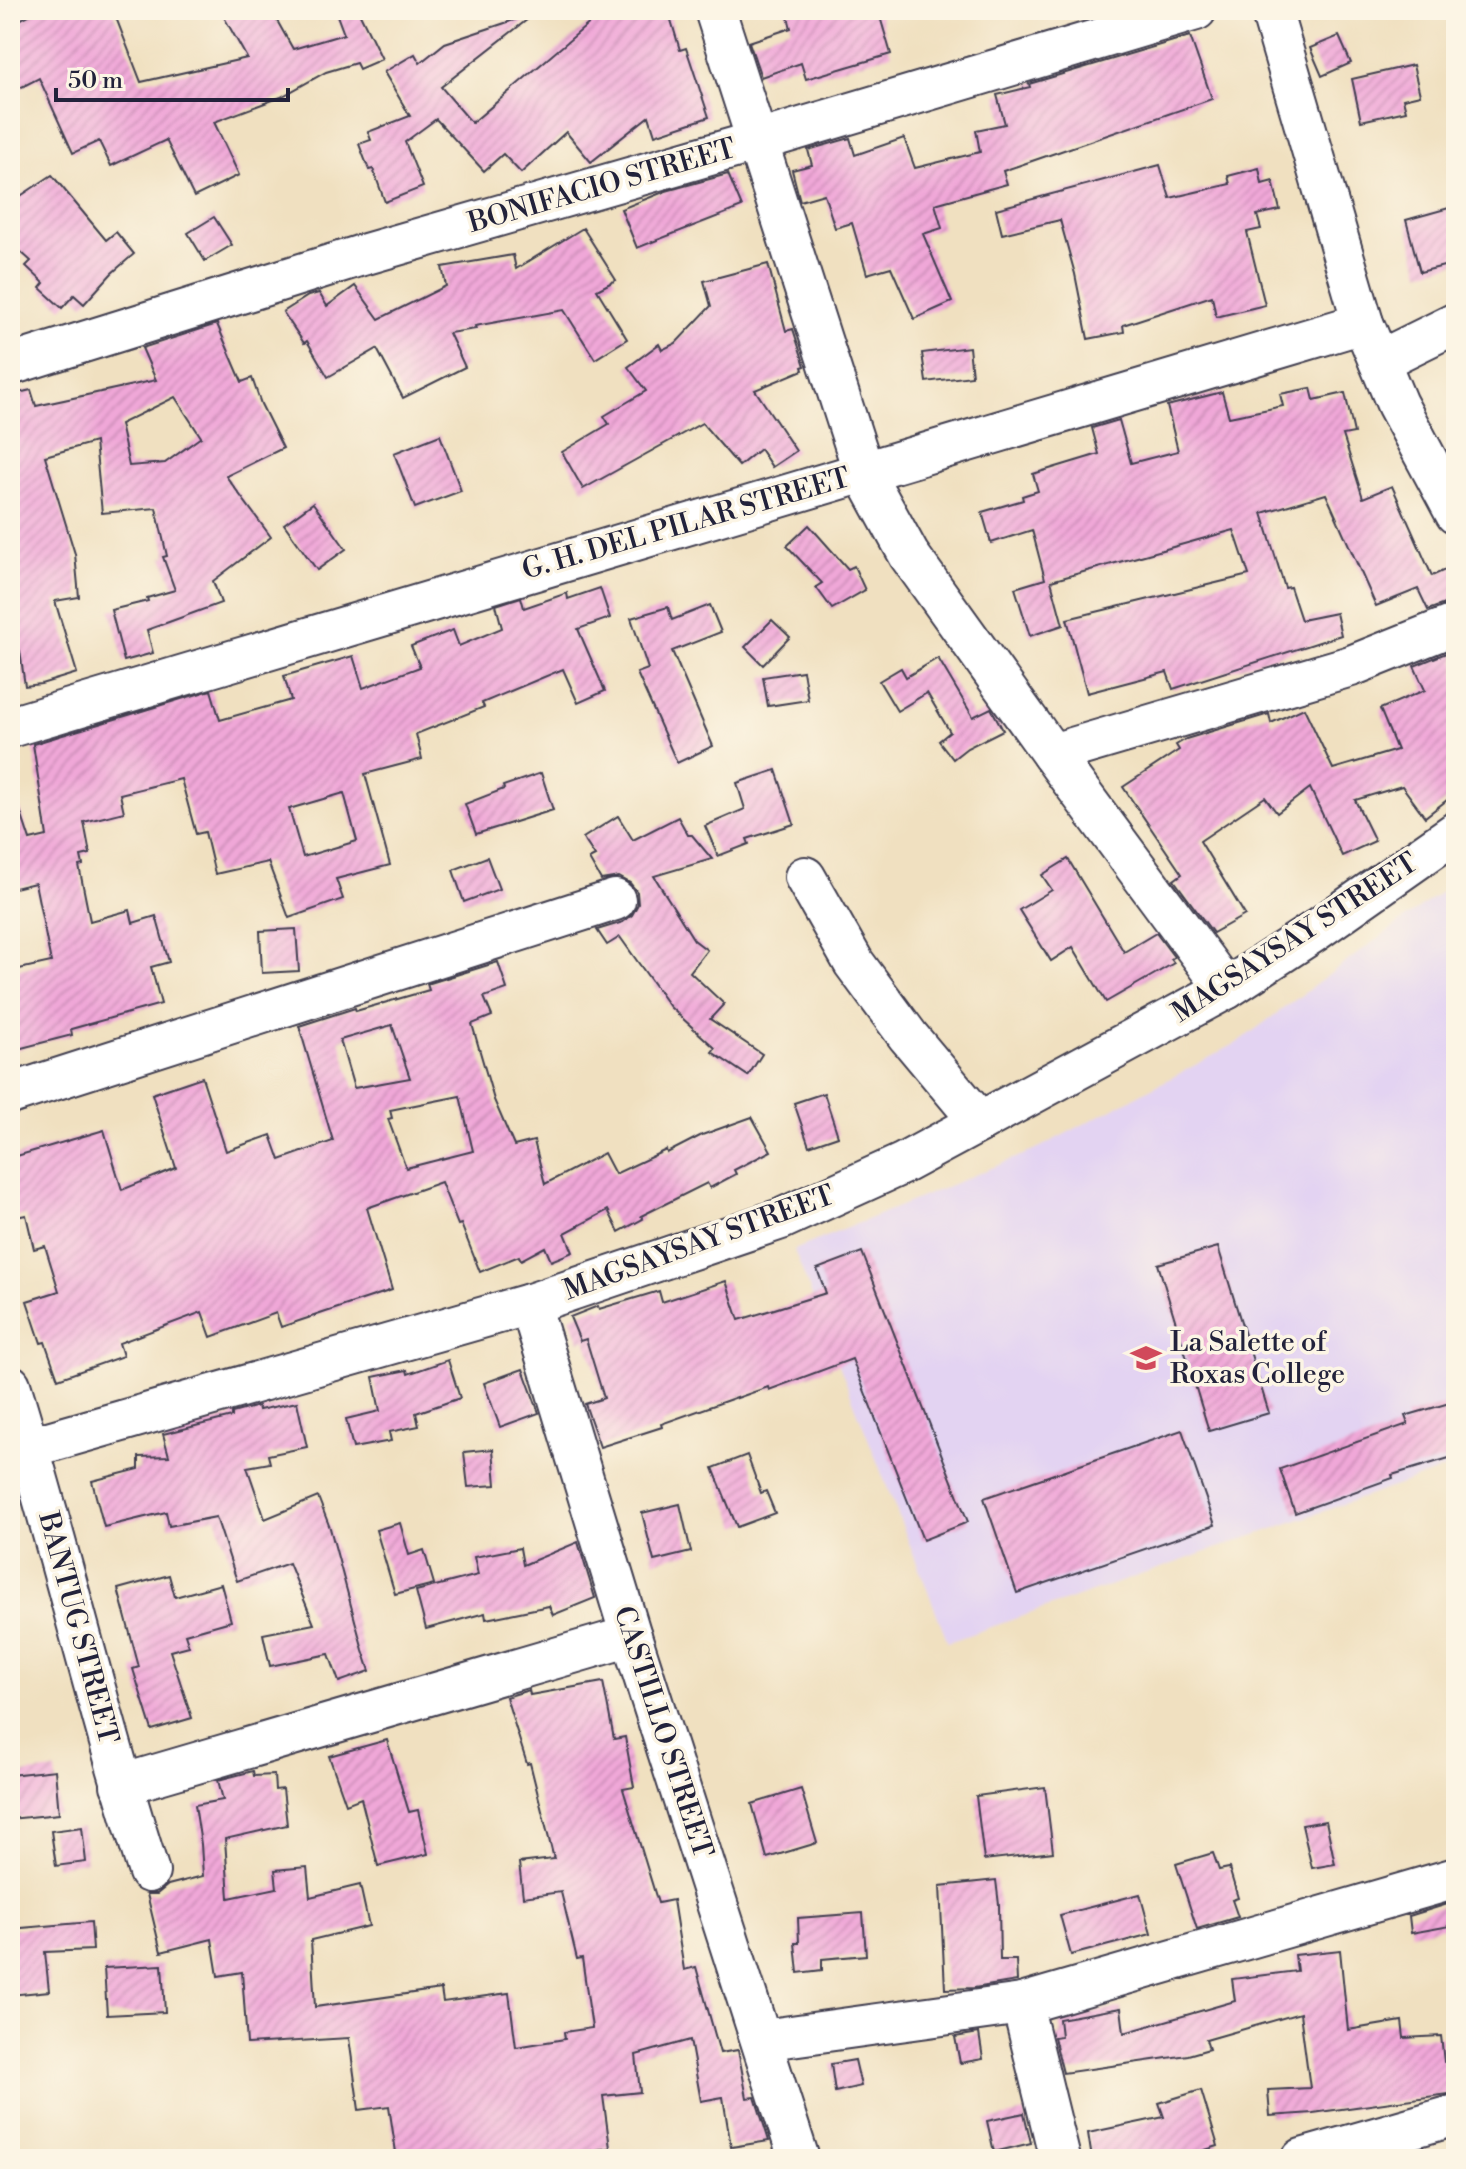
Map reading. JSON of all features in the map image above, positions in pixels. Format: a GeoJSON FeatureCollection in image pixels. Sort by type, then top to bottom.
{"type":"FeatureCollection","features":[{"type":"Feature","properties":{"kind":"street"},"geometry":{"type":"LineString","coordinates":[[715,10],[864,473],[909,555],[1226,989]]}},
{"type":"Feature","properties":{"kind":"street","name":"BONIFACIO STREET"},"geometry":{"type":"LineString","coordinates":[[10,365],[359,256],[1196,10]]}},
{"type":"Feature","properties":{"kind":"street"},"geometry":{"type":"LineString","coordinates":[[1271,10],[1363,323],[1397,404],[1456,514]]}},
{"type":"Feature","properties":{"kind":"street","name":"G. H. DEL PILAR STREET"},"geometry":{"type":"LineString","coordinates":[[10,727],[1363,323]]}},
{"type":"Feature","properties":{"kind":"street"},"geometry":{"type":"LineString","coordinates":[[1379,361],[1456,323]]}},
{"type":"Feature","properties":{"kind":"street"},"geometry":{"type":"LineString","coordinates":[[1052,754],[1351,666],[1456,624]]}},
{"type":"Feature","properties":{"kind":"street","name":"MAGSAYSAY STREET"},"geometry":{"type":"LineString","coordinates":[[20,1450],[530,1304],[781,1219],[902,1164],[1226,989],[1456,832]]}},
{"type":"Feature","properties":{"kind":"street"},"geometry":{"type":"LineString","coordinates":[[805,877],[854,963],[908,1036],[980,1122]]}},
{"type":"Feature","properties":{"kind":"street"},"geometry":{"type":"LineString","coordinates":[[10,1094],[615,900]]}},
{"type":"Feature","properties":{"kind":"street","name":"CASTILLO STREET"},"geometry":{"type":"LineString","coordinates":[[530,1304],[631,1636],[799,2159]]}},
{"type":"Feature","properties":{"kind":"street","name":"BANTUG STREET"},"geometry":{"type":"LineString","coordinates":[[10,1385],[20,1450],[149,1872]]}},
{"type":"Feature","properties":{"kind":"street"},"geometry":{"type":"LineString","coordinates":[[121,1785],[631,1636]]}},
{"type":"Feature","properties":{"kind":"street"},"geometry":{"type":"LineString","coordinates":[[762,2040],[1022,2004],[1456,1878]]}},
{"type":"Feature","properties":{"kind":"street"},"geometry":{"type":"LineString","coordinates":[[1022,2004],[1060,2159]]}},
{"type":"Feature","properties":{"kind":"street"},"geometry":{"type":"LineString","coordinates":[[1302,2159],[1456,2115]]}},
{"type":"Feature","properties":{"kind":"shaded area","name":"La Salette of Roxas College"},"geometry":{"type":"Polygon","coordinates":[[[1456,881],[1456,1465],[948,1642],[794,1250],[1035,1150],[1237,1043],[1456,881]]]}},
{"type":"Feature","properties":{"kind":"building"},"geometry":{"type":"Polygon","coordinates":[[[38,10],[113,10],[141,82],[247,58],[220,10],[271,10],[293,49],[344,34],[335,10],[358,10],[382,59],[359,69],[356,63],[326,72],[281,97],[214,122],[239,175],[194,197],[166,140],[111,166],[99,141],[73,153],[39,78],[10,93],[10,25],[38,10]]]}},
{"type":"Feature","properties":{"kind":"building"},"geometry":{"type":"Polygon","coordinates":[[[605,10],[668,10],[680,50],[686,48],[709,117],[655,135],[649,116],[591,162],[566,132],[521,173],[503,154],[484,171],[436,119],[405,142],[423,187],[385,202],[373,169],[369,170],[359,144],[371,140],[368,132],[410,116],[384,72],[415,54],[420,63],[445,43],[526,16],[528,19],[441,87],[472,123],[605,10]]]}},
{"type":"Feature","properties":{"kind":"building"},"geometry":{"type":"Polygon","coordinates":[[[786,10],[878,10],[891,54],[806,79],[801,63],[761,77],[749,42],[791,28],[786,10]]]}},
{"type":"Feature","properties":{"kind":"building"},"geometry":{"type":"Polygon","coordinates":[[[1190,36],[1212,99],[1003,171],[1007,184],[935,204],[942,228],[923,234],[952,302],[914,319],[891,267],[867,274],[852,223],[835,228],[824,194],[800,201],[792,170],[812,165],[808,150],[850,138],[855,155],[904,138],[915,168],[980,152],[976,130],[1005,124],[997,95],[1190,36]]]}},
{"type":"Feature","properties":{"kind":"building"},"geometry":{"type":"Polygon","coordinates":[[[1339,36],[1351,63],[1322,76],[1310,48],[1339,36]]]}},
{"type":"Feature","properties":{"kind":"building"},"geometry":{"type":"Polygon","coordinates":[[[1413,65],[1420,95],[1403,99],[1406,111],[1361,121],[1352,79],[1413,65]]]}},
{"type":"Feature","properties":{"kind":"building"},"geometry":{"type":"Polygon","coordinates":[[[1160,165],[1170,198],[1230,184],[1228,176],[1259,168],[1262,184],[1273,181],[1280,210],[1257,215],[1261,229],[1247,232],[1265,305],[1216,317],[1212,296],[1123,325],[1124,332],[1088,339],[1060,220],[1002,234],[996,209],[1160,165]]]}},
{"type":"Feature","properties":{"kind":"building"},"geometry":{"type":"Polygon","coordinates":[[[728,174],[742,207],[637,248],[621,209],[666,191],[728,174]]]}},
{"type":"Feature","properties":{"kind":"building"},"geometry":{"type":"Polygon","coordinates":[[[52,175],[106,240],[116,232],[134,254],[84,304],[74,295],[62,308],[40,288],[44,283],[26,266],[31,261],[10,242],[10,203],[52,175]]]}},
{"type":"Feature","properties":{"kind":"building"},"geometry":{"type":"Polygon","coordinates":[[[1456,206],[1456,263],[1420,272],[1406,220],[1456,206]]]}},
{"type":"Feature","properties":{"kind":"building"},"geometry":{"type":"Polygon","coordinates":[[[214,217],[232,245],[205,261],[188,233],[214,217]]]}},
{"type":"Feature","properties":{"kind":"building"},"geometry":{"type":"Polygon","coordinates":[[[583,228],[616,280],[597,290],[627,339],[595,359],[564,310],[475,326],[476,329],[449,333],[465,367],[403,398],[377,349],[328,377],[307,341],[304,343],[283,312],[308,296],[319,293],[327,306],[355,286],[379,319],[446,286],[442,267],[513,255],[516,269],[583,228]]]}},
{"type":"Feature","properties":{"kind":"building"},"geometry":{"type":"Polygon","coordinates":[[[768,264],[786,331],[793,329],[805,366],[803,370],[755,390],[796,451],[772,467],[760,449],[739,466],[702,423],[583,489],[562,452],[609,424],[604,416],[646,391],[628,367],[659,344],[662,350],[676,343],[711,306],[704,281],[768,264]]]}},
{"type":"Feature","properties":{"kind":"building"},"geometry":{"type":"Polygon","coordinates":[[[217,324],[242,382],[252,378],[283,448],[226,476],[271,537],[213,581],[221,603],[147,630],[153,653],[124,661],[111,610],[148,601],[147,598],[175,590],[163,557],[167,556],[156,508],[102,513],[95,442],[45,456],[75,554],[79,597],[55,601],[77,673],[25,686],[20,651],[10,653],[10,395],[31,390],[36,406],[156,380],[142,348],[217,324]],[[175,397],[120,424],[129,466],[165,463],[201,437],[175,397]]]}},
{"type":"Feature","properties":{"kind":"building"},"geometry":{"type":"Polygon","coordinates":[[[969,347],[972,376],[926,382],[922,353],[969,347]]]}},
{"type":"Feature","properties":{"kind":"building"},"geometry":{"type":"Polygon","coordinates":[[[1311,388],[1314,400],[1345,393],[1354,433],[1343,435],[1363,498],[1392,486],[1432,576],[1456,565],[1456,602],[1428,610],[1418,589],[1376,606],[1326,494],[1262,513],[1285,588],[1290,587],[1301,620],[1336,613],[1341,635],[1173,689],[1167,672],[1087,693],[1067,619],[1249,575],[1234,530],[1051,581],[1063,625],[1030,636],[1015,588],[1045,579],[1032,530],[991,543],[982,512],[1023,500],[1022,496],[1038,491],[1033,474],[1099,454],[1092,428],[1119,420],[1131,463],[1178,451],[1167,406],[1222,392],[1229,417],[1283,406],[1280,394],[1311,388]]]}},
{"type":"Feature","properties":{"kind":"building"},"geometry":{"type":"Polygon","coordinates":[[[440,435],[461,491],[415,508],[394,453],[440,435]]]}},
{"type":"Feature","properties":{"kind":"building"},"geometry":{"type":"Polygon","coordinates":[[[313,503],[346,549],[317,570],[284,524],[313,503]]]}},
{"type":"Feature","properties":{"kind":"building"},"geometry":{"type":"Polygon","coordinates":[[[809,525],[848,569],[854,566],[865,590],[832,609],[816,587],[822,583],[787,546],[809,525]]]}},
{"type":"Feature","properties":{"kind":"building"},"geometry":{"type":"Polygon","coordinates":[[[600,588],[610,618],[578,629],[605,691],[578,703],[563,669],[482,703],[484,707],[416,734],[422,759],[365,774],[390,865],[336,879],[343,899],[289,918],[268,862],[215,874],[205,832],[196,834],[181,779],[120,794],[124,812],[84,822],[90,854],[81,856],[83,865],[79,866],[90,921],[130,910],[133,923],[156,916],[169,962],[151,967],[161,1004],[71,1029],[72,1035],[10,1051],[10,971],[51,962],[35,883],[10,889],[10,796],[15,795],[30,840],[47,836],[33,744],[211,690],[220,720],[291,700],[284,676],[353,656],[363,688],[420,667],[411,646],[453,630],[459,646],[502,628],[496,605],[521,597],[524,608],[567,593],[568,599],[600,588]],[[344,793],[289,809],[303,857],[357,841],[344,793]]]}},
{"type":"Feature","properties":{"kind":"building"},"geometry":{"type":"Polygon","coordinates":[[[710,605],[721,632],[672,651],[713,746],[677,763],[637,673],[648,669],[631,618],[668,607],[672,620],[710,605]]]}},
{"type":"Feature","properties":{"kind":"building"},"geometry":{"type":"Polygon","coordinates":[[[772,620],[790,637],[763,665],[745,647],[772,620]]]}},
{"type":"Feature","properties":{"kind":"building"},"geometry":{"type":"Polygon","coordinates":[[[1456,649],[1456,793],[1425,817],[1402,786],[1355,800],[1375,841],[1342,856],[1310,788],[1277,813],[1265,797],[1200,841],[1245,915],[1213,933],[1174,880],[1182,874],[1123,787],[1179,750],[1176,745],[1186,739],[1269,714],[1271,723],[1304,708],[1333,769],[1397,750],[1380,709],[1425,690],[1414,666],[1456,649]]]}},
{"type":"Feature","properties":{"kind":"building"},"geometry":{"type":"Polygon","coordinates":[[[938,658],[973,717],[991,708],[1003,730],[967,748],[953,759],[939,741],[950,732],[927,693],[897,711],[879,681],[901,668],[906,677],[938,658]]]}},
{"type":"Feature","properties":{"kind":"building"},"geometry":{"type":"Polygon","coordinates":[[[803,671],[808,700],[768,706],[763,677],[803,671]]]}},
{"type":"Feature","properties":{"kind":"building"},"geometry":{"type":"Polygon","coordinates":[[[776,770],[794,824],[747,839],[749,844],[718,856],[705,826],[745,809],[737,783],[776,770]]]}},
{"type":"Feature","properties":{"kind":"building"},"geometry":{"type":"Polygon","coordinates":[[[541,773],[553,810],[476,834],[465,804],[541,773]]]}},
{"type":"Feature","properties":{"kind":"building"},"geometry":{"type":"Polygon","coordinates":[[[618,816],[633,840],[678,817],[688,835],[692,835],[712,859],[654,876],[694,940],[707,950],[690,972],[724,1004],[710,1019],[762,1054],[748,1076],[712,1052],[715,1048],[670,1007],[620,937],[607,945],[597,930],[623,922],[632,915],[638,904],[637,892],[630,883],[619,877],[601,880],[589,859],[595,856],[583,838],[618,816]]]}},
{"type":"Feature","properties":{"kind":"building"},"geometry":{"type":"Polygon","coordinates":[[[487,857],[499,889],[464,902],[453,870],[487,857]]]}},
{"type":"Feature","properties":{"kind":"building"},"geometry":{"type":"Polygon","coordinates":[[[1068,859],[1124,952],[1156,933],[1174,957],[1171,959],[1174,963],[1106,1002],[1073,947],[1051,961],[1019,910],[1052,890],[1042,875],[1068,859]]]}},
{"type":"Feature","properties":{"kind":"building"},"geometry":{"type":"Polygon","coordinates":[[[296,929],[299,971],[262,973],[260,931],[296,929]]]}},
{"type":"Feature","properties":{"kind":"building"},"geometry":{"type":"Polygon","coordinates":[[[498,962],[507,989],[484,997],[492,1016],[472,1024],[494,1100],[514,1146],[534,1141],[545,1184],[604,1153],[615,1174],[702,1135],[752,1117],[771,1151],[734,1170],[736,1174],[710,1188],[707,1183],[641,1216],[643,1219],[619,1232],[608,1210],[565,1233],[573,1252],[551,1261],[545,1247],[521,1260],[519,1256],[480,1272],[441,1182],[367,1208],[392,1290],[281,1327],[276,1313],[211,1337],[202,1312],[119,1343],[123,1356],[58,1379],[45,1342],[41,1343],[27,1301],[59,1291],[45,1246],[34,1249],[26,1215],[16,1217],[10,1191],[10,1158],[104,1130],[122,1190],[176,1168],[152,1094],[202,1077],[226,1151],[271,1135],[280,1160],[333,1141],[299,1026],[355,1008],[356,1011],[429,990],[427,984],[498,962]],[[392,1025],[340,1040],[354,1088],[410,1078],[392,1025]],[[460,1096],[390,1110],[392,1118],[388,1119],[406,1168],[473,1151],[460,1096]]]}},
{"type":"Feature","properties":{"kind":"building"},"geometry":{"type":"Polygon","coordinates":[[[824,1093],[838,1136],[809,1146],[794,1103],[824,1093]]]}},
{"type":"Feature","properties":{"kind":"building"},"geometry":{"type":"Polygon","coordinates":[[[1218,1247],[1269,1413],[1209,1431],[1158,1264],[1218,1247]]]}},
{"type":"Feature","properties":{"kind":"building"},"geometry":{"type":"Polygon","coordinates":[[[862,1252],[968,1522],[923,1540],[852,1359],[600,1447],[585,1404],[604,1398],[586,1339],[580,1341],[570,1317],[598,1306],[599,1309],[659,1291],[662,1302],[726,1281],[739,1320],[826,1293],[817,1269],[862,1252]]]}},
{"type":"Feature","properties":{"kind":"building"},"geometry":{"type":"Polygon","coordinates":[[[448,1360],[460,1398],[416,1413],[419,1426],[389,1432],[391,1441],[353,1448],[346,1419],[380,1411],[373,1377],[407,1370],[408,1374],[448,1360]]]}},
{"type":"Feature","properties":{"kind":"building"},"geometry":{"type":"Polygon","coordinates":[[[523,1369],[539,1413],[500,1427],[484,1383],[523,1369]]]}},
{"type":"Feature","properties":{"kind":"building"},"geometry":{"type":"Polygon","coordinates":[[[1456,1401],[1456,1456],[1392,1475],[1393,1478],[1295,1513],[1280,1469],[1408,1424],[1405,1416],[1456,1401]]]}},
{"type":"Feature","properties":{"kind":"building"},"geometry":{"type":"Polygon","coordinates":[[[297,1402],[307,1447],[268,1455],[270,1463],[247,1467],[265,1519],[318,1497],[330,1528],[370,1671],[339,1682],[329,1654],[270,1666],[263,1634],[314,1624],[289,1563],[237,1581],[216,1517],[169,1526],[166,1512],[104,1527],[92,1481],[139,1469],[139,1457],[169,1456],[163,1434],[232,1417],[232,1413],[258,1406],[259,1410],[297,1402]]]}},
{"type":"Feature","properties":{"kind":"building"},"geometry":{"type":"Polygon","coordinates":[[[1182,1430],[1215,1525],[1017,1593],[984,1498],[1182,1430]]]}},
{"type":"Feature","properties":{"kind":"building"},"geometry":{"type":"Polygon","coordinates":[[[493,1449],[496,1485],[468,1487],[464,1452],[493,1449]]]}},
{"type":"Feature","properties":{"kind":"building"},"geometry":{"type":"Polygon","coordinates":[[[747,1455],[761,1493],[766,1491],[775,1513],[737,1527],[713,1468],[747,1455]]]}},
{"type":"Feature","properties":{"kind":"building"},"geometry":{"type":"Polygon","coordinates":[[[680,1504],[691,1552],[654,1561],[642,1513],[680,1504]]]}},
{"type":"Feature","properties":{"kind":"building"},"geometry":{"type":"Polygon","coordinates":[[[400,1523],[409,1555],[424,1550],[434,1584],[395,1594],[376,1530],[400,1523]]]}},
{"type":"Feature","properties":{"kind":"building"},"geometry":{"type":"Polygon","coordinates":[[[578,1542],[595,1598],[553,1615],[549,1606],[486,1619],[485,1613],[426,1629],[416,1591],[478,1575],[474,1557],[520,1548],[523,1565],[578,1542]]]}},
{"type":"Feature","properties":{"kind":"building"},"geometry":{"type":"Polygon","coordinates":[[[169,1575],[175,1597],[221,1584],[231,1621],[185,1634],[189,1646],[170,1651],[192,1718],[152,1730],[133,1669],[139,1667],[118,1589],[169,1575]]]}},
{"type":"Feature","properties":{"kind":"building"},"geometry":{"type":"Polygon","coordinates":[[[603,1682],[614,1739],[625,1737],[634,1787],[623,1789],[658,1903],[673,1900],[684,1970],[696,1967],[720,2053],[738,2050],[747,2098],[755,2097],[769,2141],[731,2147],[723,2097],[701,2101],[690,2040],[636,2055],[640,2092],[603,2096],[610,2148],[533,2159],[397,2159],[389,2106],[359,2110],[349,2038],[247,2044],[242,1972],[218,1976],[212,1939],[161,1952],[147,1894],[157,1894],[168,1885],[203,1876],[195,1805],[223,1800],[218,1780],[253,1771],[254,1776],[274,1775],[275,1790],[283,1789],[287,1825],[225,1839],[229,1898],[277,1888],[275,1870],[307,1867],[310,1897],[360,1885],[369,1926],[311,1940],[315,2007],[441,1989],[443,2002],[509,1993],[516,2047],[565,2039],[564,2032],[592,2028],[582,1958],[577,1959],[561,1892],[523,1897],[519,1863],[554,1859],[530,1763],[527,1764],[506,1697],[529,1690],[530,1695],[603,1682]]]}},
{"type":"Feature","properties":{"kind":"building"},"geometry":{"type":"Polygon","coordinates":[[[387,1740],[409,1812],[418,1810],[428,1854],[378,1866],[361,1798],[346,1804],[329,1756],[387,1740]]]}},
{"type":"Feature","properties":{"kind":"building"},"geometry":{"type":"Polygon","coordinates":[[[55,1770],[59,1814],[10,1819],[10,1775],[55,1770]]]}},
{"type":"Feature","properties":{"kind":"building"},"geometry":{"type":"Polygon","coordinates":[[[1045,1787],[1053,1852],[984,1860],[976,1796],[1045,1787]]]}},
{"type":"Feature","properties":{"kind":"building"},"geometry":{"type":"Polygon","coordinates":[[[801,1789],[817,1843],[767,1858],[752,1804],[801,1789]]]}},
{"type":"Feature","properties":{"kind":"building"},"geometry":{"type":"Polygon","coordinates":[[[1326,1821],[1335,1864],[1312,1868],[1302,1825],[1326,1821]]]}},
{"type":"Feature","properties":{"kind":"building"},"geometry":{"type":"Polygon","coordinates":[[[82,1827],[86,1862],[56,1866],[51,1831],[82,1827]]]}},
{"type":"Feature","properties":{"kind":"building"},"geometry":{"type":"Polygon","coordinates":[[[1213,1853],[1219,1870],[1229,1868],[1238,1898],[1232,1900],[1238,1917],[1197,1929],[1176,1864],[1213,1853]]]}},
{"type":"Feature","properties":{"kind":"building"},"geometry":{"type":"Polygon","coordinates":[[[996,1880],[1000,1960],[1016,1960],[1017,1981],[945,1989],[940,1886],[996,1880]]]}},
{"type":"Feature","properties":{"kind":"building"},"geometry":{"type":"Polygon","coordinates":[[[1140,1894],[1151,1934],[1071,1955],[1060,1915],[1140,1894]]]}},
{"type":"Feature","properties":{"kind":"building"},"geometry":{"type":"Polygon","coordinates":[[[1456,1903],[1456,1925],[1411,1933],[1409,1916],[1456,1903]]]}},
{"type":"Feature","properties":{"kind":"building"},"geometry":{"type":"Polygon","coordinates":[[[863,1913],[866,1955],[822,1959],[822,1970],[798,1973],[795,1943],[799,1943],[798,1918],[863,1913]]]}},
{"type":"Feature","properties":{"kind":"building"},"geometry":{"type":"Polygon","coordinates":[[[91,1922],[93,1950],[45,1952],[49,1991],[10,1995],[10,1929],[91,1922]]]}},
{"type":"Feature","properties":{"kind":"building"},"geometry":{"type":"Polygon","coordinates":[[[1340,1950],[1348,2030],[1402,2021],[1404,2038],[1441,2036],[1444,2062],[1456,2061],[1456,2093],[1270,2116],[1268,2090],[1310,2088],[1300,2013],[1206,2040],[1209,2049],[1188,2055],[1063,2073],[1054,2037],[1061,2036],[1059,2019],[1121,2008],[1124,2033],[1235,2001],[1232,1979],[1297,1971],[1295,1955],[1340,1950]]]}},
{"type":"Feature","properties":{"kind":"building"},"geometry":{"type":"Polygon","coordinates":[[[162,1965],[165,2012],[107,2015],[104,1968],[162,1965]]]}},
{"type":"Feature","properties":{"kind":"building"},"geometry":{"type":"Polygon","coordinates":[[[979,2033],[983,2059],[960,2063],[955,2037],[979,2033]]]}},
{"type":"Feature","properties":{"kind":"building"},"geometry":{"type":"Polygon","coordinates":[[[855,2060],[861,2086],[835,2092],[831,2064],[855,2060]]]}},
{"type":"Feature","properties":{"kind":"building"},"geometry":{"type":"Polygon","coordinates":[[[1201,2090],[1218,2146],[1176,2159],[1092,2159],[1088,2133],[1164,2117],[1159,2103],[1201,2090]]]}},
{"type":"Feature","properties":{"kind":"building"},"geometry":{"type":"Polygon","coordinates":[[[1024,2113],[1031,2143],[994,2152],[987,2121],[1024,2113]]]}},
{"type":"Feature","properties":{"kind":"place","name":"La Salette of Roxas College"},"geometry":{"type":"Point","coordinates":[1146,1358]}}]}
